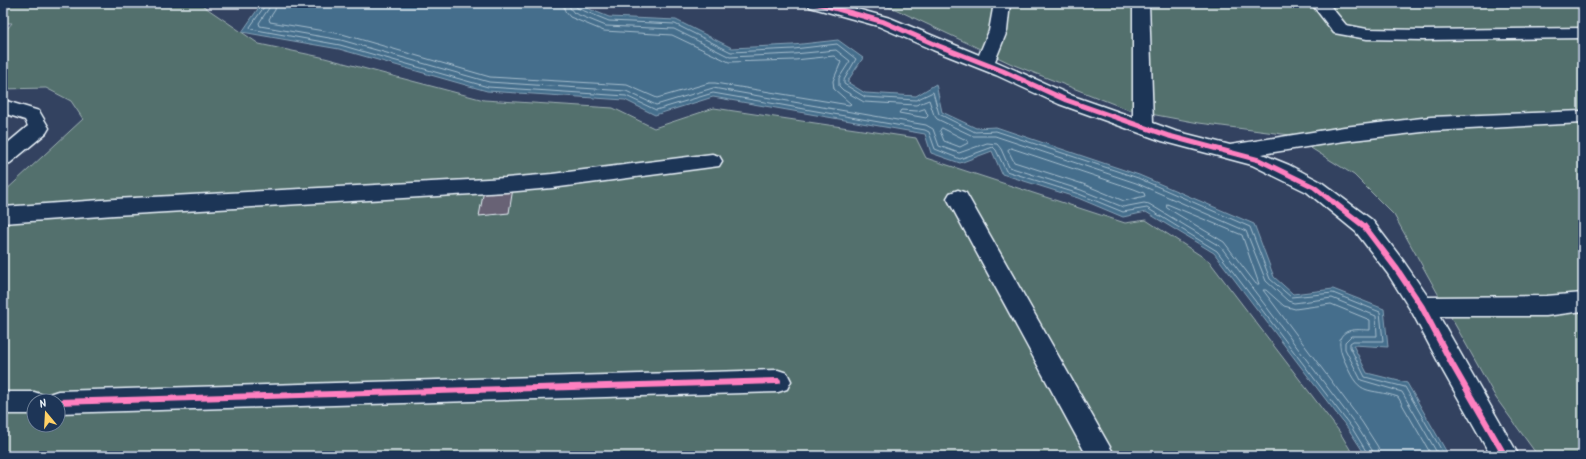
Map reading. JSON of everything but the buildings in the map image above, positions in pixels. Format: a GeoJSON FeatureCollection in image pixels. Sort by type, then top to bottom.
{"type":"FeatureCollection","features":[{"type":"Feature","properties":{"kind":"street"},"geometry":{"type":"LineString","coordinates":[[816,3],[847,7],[985,64],[1066,100],[1169,136],[1259,160],[1314,187],[1364,226],[1378,244],[1422,307],[1452,364],[1505,456]]}},
{"type":"Feature","properties":{"kind":"street"},"geometry":{"type":"LineString","coordinates":[[985,64],[998,30],[1002,3]]}},
{"type":"Feature","properties":{"kind":"street"},"geometry":{"type":"LineString","coordinates":[[1140,3],[1143,67],[1143,127]]}},
{"type":"Feature","properties":{"kind":"street"},"geometry":{"type":"LineString","coordinates":[[1319,3],[1340,29],[1367,34],[1431,35],[1583,33]]}},
{"type":"Feature","properties":{"kind":"street"},"geometry":{"type":"LineString","coordinates":[[3,106],[32,116],[39,128],[3,158]]}},
{"type":"Feature","properties":{"kind":"street"},"geometry":{"type":"LineString","coordinates":[[1230,152],[1344,134],[1431,124],[1583,117]]}},
{"type":"Feature","properties":{"kind":"street"},"geometry":{"type":"LineString","coordinates":[[3,215],[122,206],[506,185],[560,180],[712,161]]}},
{"type":"Feature","properties":{"kind":"street"},"geometry":{"type":"LineString","coordinates":[[958,198],[1101,456]]}},
{"type":"Feature","properties":{"kind":"street"},"geometry":{"type":"LineString","coordinates":[[1422,307],[1546,306],[1583,302]]}},
{"type":"Feature","properties":{"kind":"street"},"geometry":{"type":"LineString","coordinates":[[66,402],[778,381]]}},
{"type":"Feature","properties":{"kind":"street"},"geometry":{"type":"LineString","coordinates":[[3,403],[26,402]]}},
{"type":"Feature","properties":{"kind":"green space"},"geometry":{"type":"Polygon","coordinates":[[[3,3],[199,3],[259,44],[321,57],[484,100],[613,108],[654,128],[714,108],[916,138],[926,158],[1125,223],[1146,220],[1209,261],[1339,431],[1354,456],[3,456],[3,193],[83,119],[71,101],[46,88],[3,89],[3,34],[12,23],[3,23],[3,3]]]}},
{"type":"Feature","properties":{"kind":"green space"},"geometry":{"type":"Polygon","coordinates":[[[871,3],[1583,3],[1583,456],[1538,456],[1496,398],[1394,215],[1354,175],[1290,135],[1199,123],[1129,110],[1014,65],[895,9],[871,3]]]}},
{"type":"Feature","properties":{"kind":"water"},"geometry":{"type":"Polygon","coordinates":[[[262,3],[574,3],[609,17],[676,20],[732,48],[793,45],[838,40],[863,58],[847,82],[865,93],[916,96],[936,84],[942,112],[976,128],[996,127],[1139,175],[1254,224],[1274,277],[1293,294],[1333,289],[1384,309],[1388,347],[1353,345],[1367,373],[1407,383],[1449,456],[1366,456],[1349,430],[1214,253],[1146,212],[1123,217],[1078,198],[1002,174],[992,151],[960,163],[931,153],[925,134],[713,97],[655,115],[625,100],[487,91],[339,49],[242,32],[262,3]]]}},
{"type":"Feature","properties":{"kind":"cycle path"},"geometry":{"type":"LineString","coordinates":[[816,3],[884,22],[939,46],[1003,71],[1066,100],[1169,136],[1259,160],[1314,187],[1364,226],[1396,268],[1422,307],[1452,364],[1505,456]]}},
{"type":"Feature","properties":{"kind":"cycle path"},"geometry":{"type":"LineString","coordinates":[[66,402],[778,381]]}}]}
